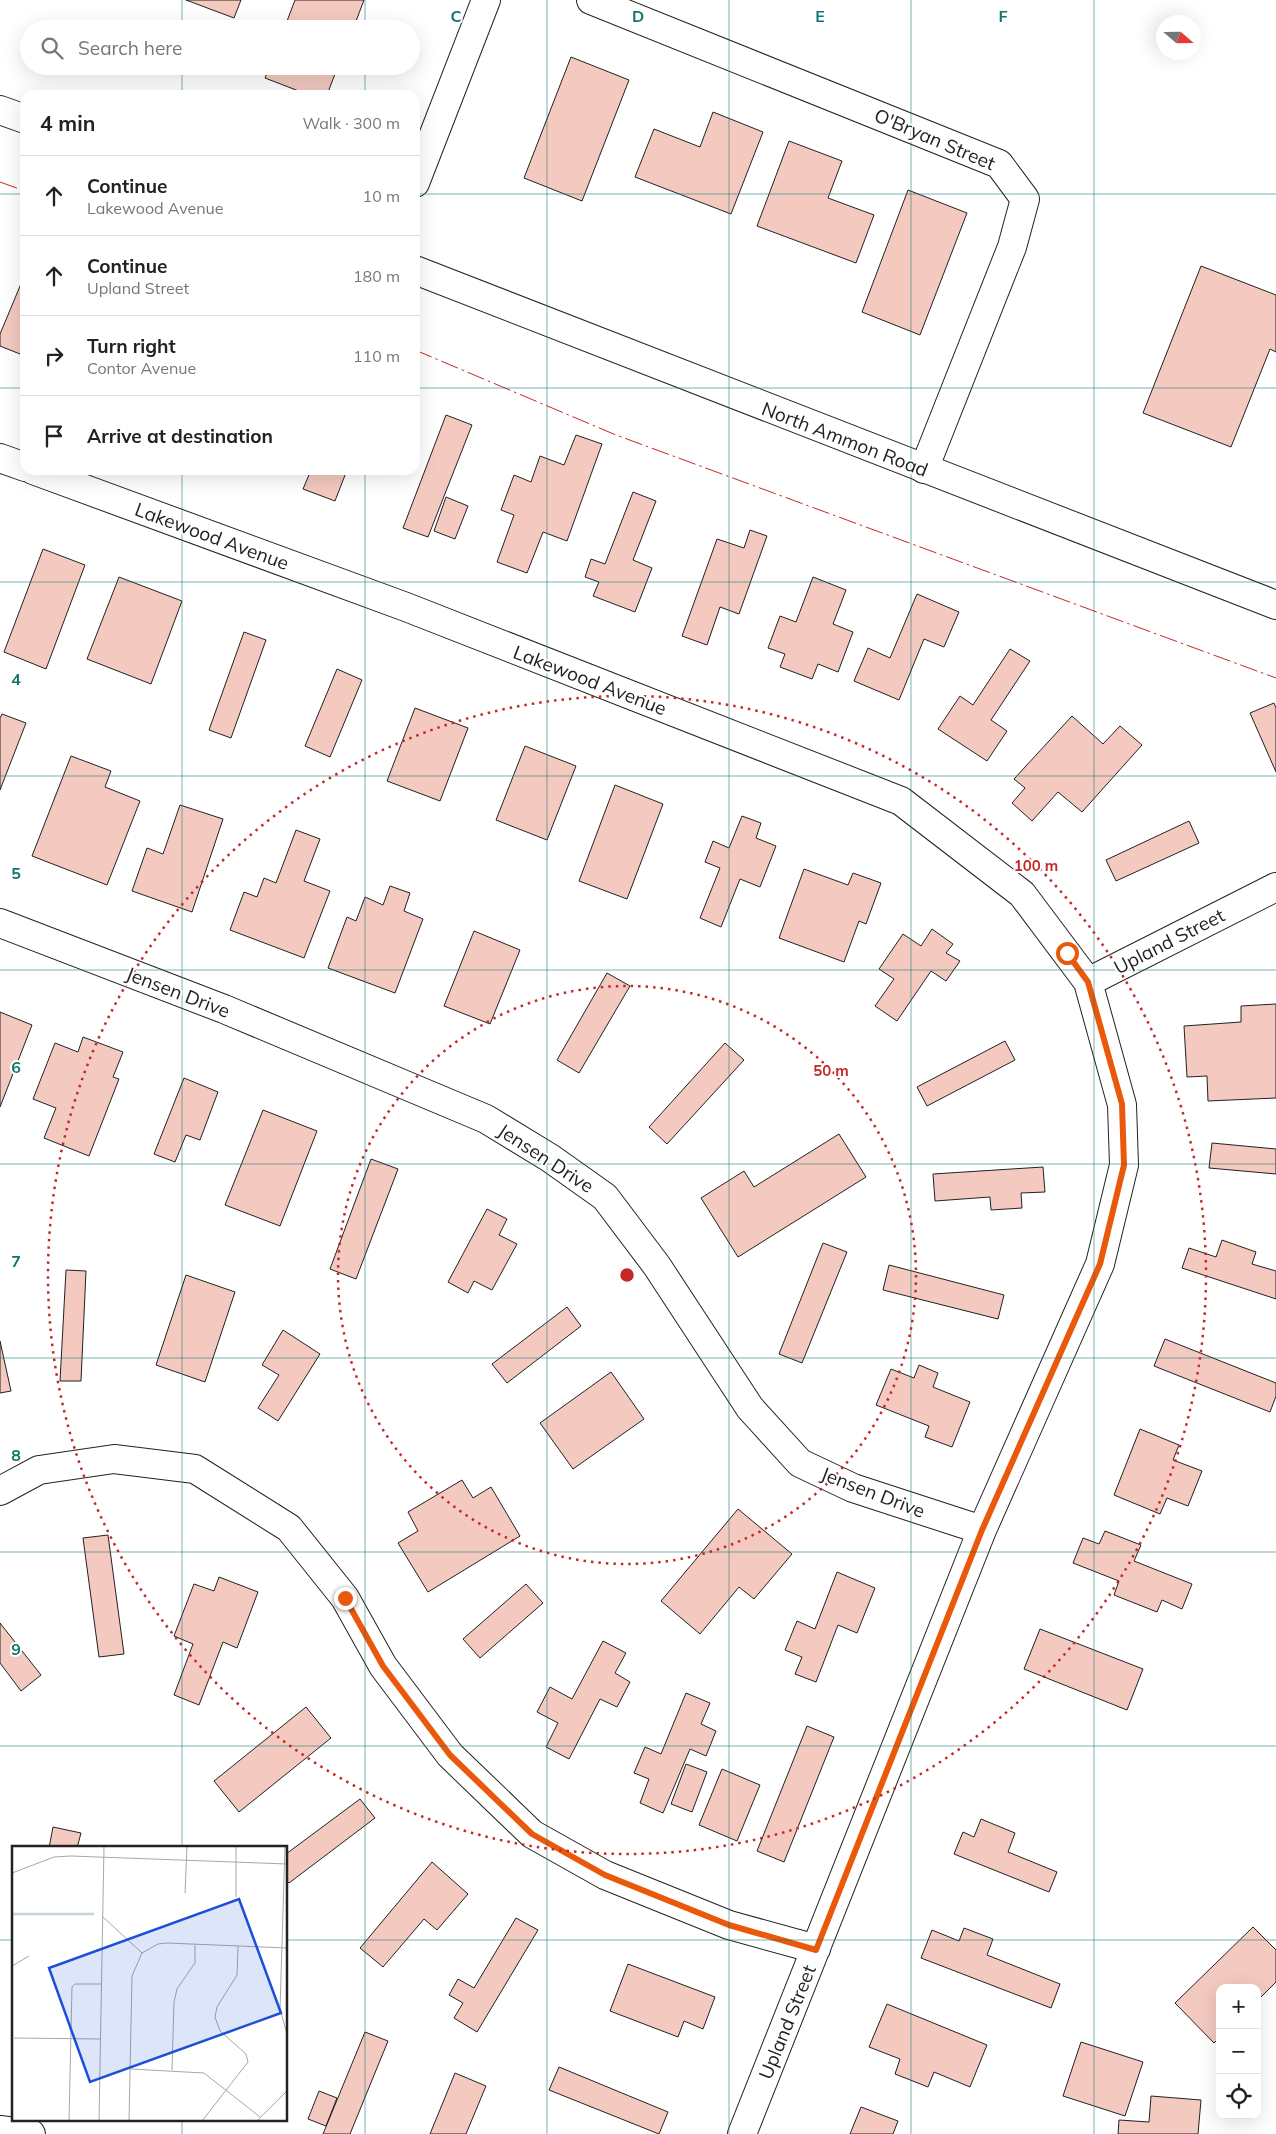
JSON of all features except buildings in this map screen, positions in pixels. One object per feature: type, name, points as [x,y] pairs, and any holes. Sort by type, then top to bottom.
[{"type":"street","points":[[420,170],[486,0]]},
{"type":"street","name":"O'Bryan Street","points":[[591,0],[999,164],[1026,199],[1012,247],[924,470]]},
{"type":"street","points":[[0,110],[20,117]]},
{"type":"street","name":"North Ammon Road","points":[[420,272],[924,470],[1276,605]]},
{"type":"street","points":[[0,458],[20,465]]},
{"type":"street","name":"Lakewood Avenue","points":[[46,475],[406,607],[901,801],[1022,894],[1088,982]]},
{"type":"street","name":"Upland Street","points":[[742,2134],[982,1530],[1100,1264],[1124,1165],[1122,1104],[1088,982],[1276,887]]},
{"type":"street","name":"Jensen Drive","points":[[0,923],[224,1009],[486,1119],[550,1158],[605,1197],[657,1266],[750,1408],[800,1463],[853,1488],[982,1530]]},
{"type":"street","points":[[0,1491],[39,1470],[114,1459],[195,1469],[289,1528],[345,1598],[383,1666],[450,1755],[532,1834],[605,1875],[729,1925],[816,1950]]},
{"type":"street","points":[[0,2130],[31,2134]]},
{"type":"power","points":[[0,182],[20,189]]},
{"type":"power","points":[[420,352],[616,435],[1276,678]]},
{"type":"route","points":[[345,1598],[383,1666],[450,1755],[532,1834],[605,1875],[729,1925],[816,1950],[982,1530],[1100,1264],[1124,1165],[1122,1104],[1088,982],[1067,953]]}]
